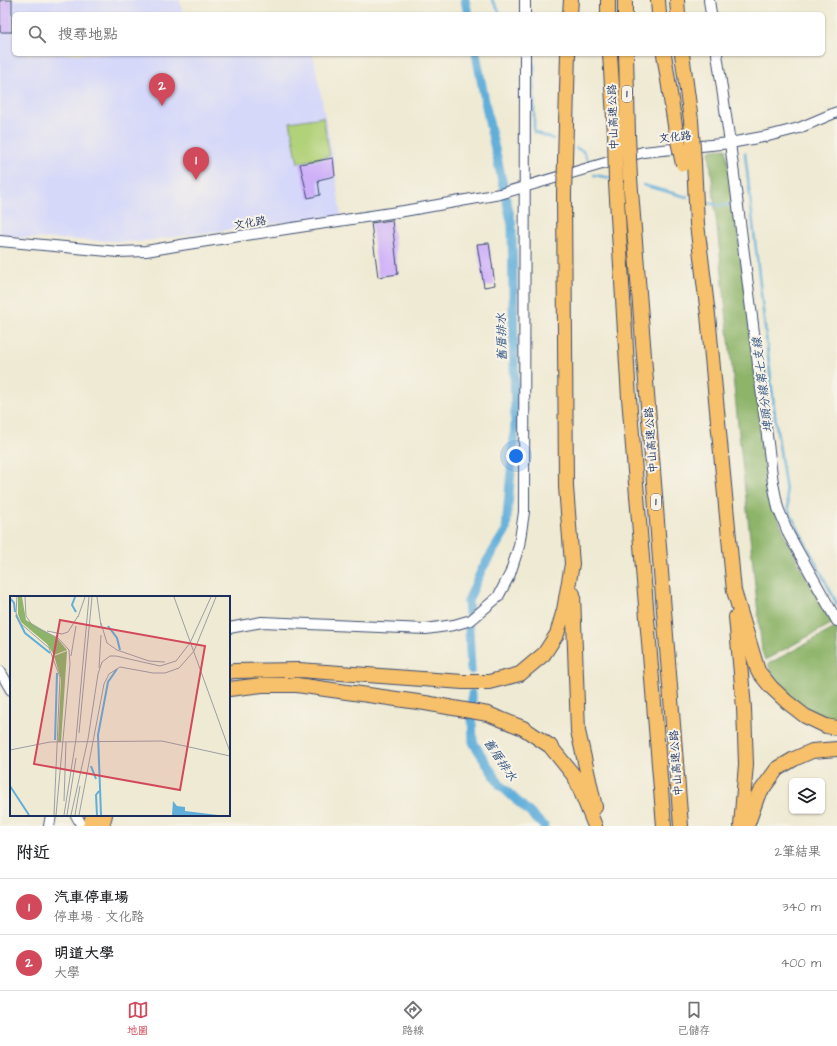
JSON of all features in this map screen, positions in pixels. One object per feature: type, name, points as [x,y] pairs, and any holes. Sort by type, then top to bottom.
[{"type":"highway","points":[[563,0],[563,12]]},
{"type":"highway","points":[[570,12],[571,0]]},
{"type":"highway","points":[[608,0],[608,12]]},
{"type":"highway","points":[[625,0],[625,12]]},
{"type":"highway","points":[[658,0],[659,12]]},
{"type":"highway","points":[[677,0],[678,12]]},
{"type":"highway","points":[[564,56],[566,104]]},
{"type":"highway","points":[[568,56],[564,160],[566,487],[572,564],[578,731],[599,826]]},
{"type":"highway","name":"中山高速公路","points":[[610,56],[630,178],[681,826]]},
{"type":"highway","name":"中山高速公路","points":[[626,56],[622,134],[616,183],[629,398],[664,826]]},
{"type":"highway","points":[[664,56],[676,132],[688,163]]},
{"type":"highway","points":[[682,56],[690,120],[688,163],[708,315],[744,708],[746,764],[741,826]]},
{"type":"highway","points":[[230,672],[299,670],[463,682],[489,682],[520,674],[544,654],[557,634],[564,610],[572,564]]},
{"type":"highway","points":[[734,591],[758,671],[771,687],[805,716],[826,726],[837,728]]},
{"type":"highway","points":[[230,689],[262,685],[298,685],[425,703],[488,714],[523,728],[550,746],[575,777],[595,826]]},
{"type":"highway","points":[[747,826],[758,795],[777,769],[812,751],[837,749]]},
{"type":"highway","points":[[91,823],[103,816]]},
{"type":"street","points":[[525,0],[525,12]]},
{"type":"street","points":[[709,0],[711,12]]},
{"type":"street","points":[[230,628],[262,622],[418,628],[433,628],[454,625],[471,620],[498,597],[510,574],[519,546],[524,512],[521,188],[525,56]]},
{"type":"street","points":[[717,56],[730,143],[773,483],[778,508],[789,535],[837,622]]},
{"type":"street","name":"文化路","points":[[0,241],[119,252],[146,251],[404,211],[503,193],[643,152],[730,143],[768,136],[799,128],[837,112]]},
{"type":"street","points":[[0,671],[10,688]]},
{"type":"street","points":[[49,826],[51,816]]},
{"type":"street","points":[[78,816],[91,823]]},
{"type":"shaded area","points":[[0,0],[180,0],[183,12],[12,12],[12,56],[313,56],[333,158],[341,215],[136,242],[0,237]]},
{"type":"green space","points":[[323,117],[330,156],[298,163],[290,122]]},
{"type":"green space","points":[[726,148],[750,327],[763,457],[771,497],[785,536],[803,572],[833,623],[765,660],[762,651],[709,151]]},
{"type":"green space","points":[[835,628],[837,630],[837,722],[815,714],[795,702],[779,684],[768,664]]},
{"type":"building","points":[[0,0],[12,0],[12,32],[0,32]]},
{"type":"building","points":[[333,158],[335,176],[318,180],[320,195],[308,198],[300,164]]},
{"type":"building","points":[[392,220],[398,274],[378,277],[371,223]]},
{"type":"building","points":[[489,243],[495,285],[484,287],[477,244]]},
{"type":"waterway","name":"舊厝排水","points":[[465,0],[468,12]]},
{"type":"waterway","points":[[492,0],[500,12]]},
{"type":"waterway","name":"舊厝排水","points":[[469,613],[468,601],[482,569],[506,530],[515,424],[512,225],[489,122],[476,56]]},
{"type":"waterway","points":[[532,62],[534,66],[534,132],[553,139]]},
{"type":"waterway","points":[[576,148],[583,151],[588,161]]},
{"type":"waterway","name":"埤頭分線第七支線","points":[[745,153],[776,424],[789,511],[837,604]]},
{"type":"waterway","points":[[594,175],[611,178]]},
{"type":"waterway","points":[[643,185],[687,197]]},
{"type":"waterway","points":[[705,202],[716,205],[730,205]]},
{"type":"waterway","name":"舊厝排水","points":[[469,628],[471,670]]},
{"type":"waterway","name":"舊厝排水","points":[[472,694],[472,705]]},
{"type":"waterway","name":"舊厝排水","points":[[472,717],[473,742],[500,785],[544,826]]},
{"type":"place","name":"明道大學","points":[[162,106]]},
{"type":"place","name":"汽車停車場","points":[[196,180]]}]
